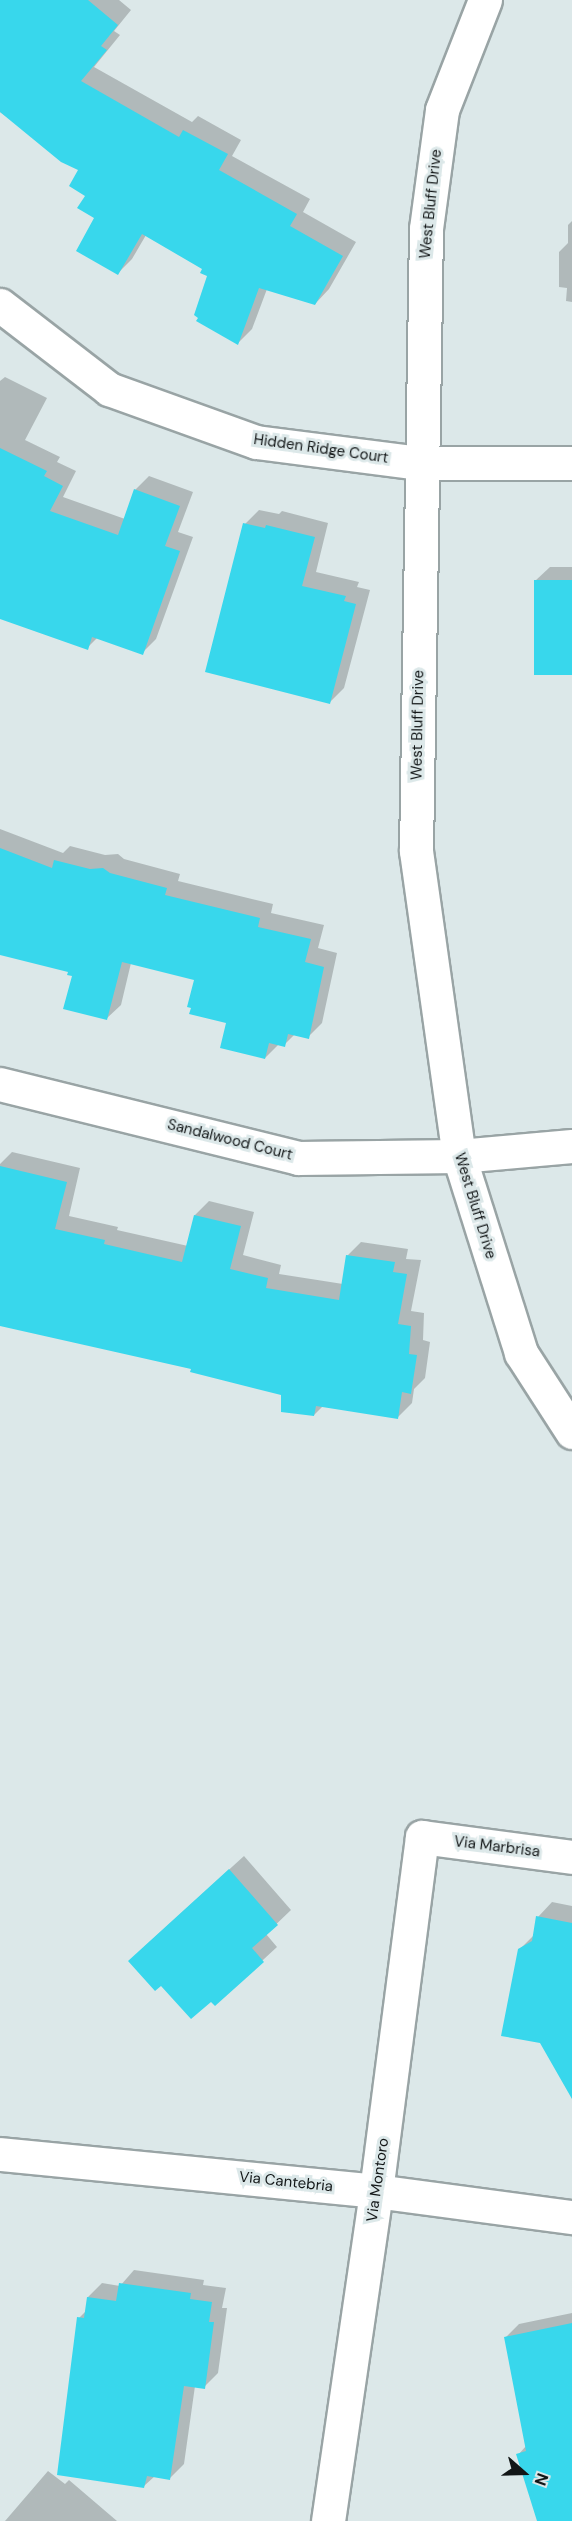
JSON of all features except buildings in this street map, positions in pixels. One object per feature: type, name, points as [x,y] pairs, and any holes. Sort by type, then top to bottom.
[{"type":"street","name":"West Bluff Drive","points":[[485,0],[442,110],[426,229],[416,851],[459,1156],[521,1353],[572,1432]]},
{"type":"street","name":"Hidden Ridge Court","points":[[0,305],[109,389],[256,442],[421,463],[572,463]]},
{"type":"street","name":"Sandalwood Court","points":[[0,1083],[298,1158],[459,1156],[572,1146]]},
{"type":"street","name":"Via Marbrisa","points":[[422,1838],[572,1857]]},
{"type":"street","name":"Via Montoro","points":[[328,2521],[376,2190],[422,1838]]},
{"type":"street","name":"Via Cantebria","points":[[0,2154],[376,2190],[572,2217]]}]
